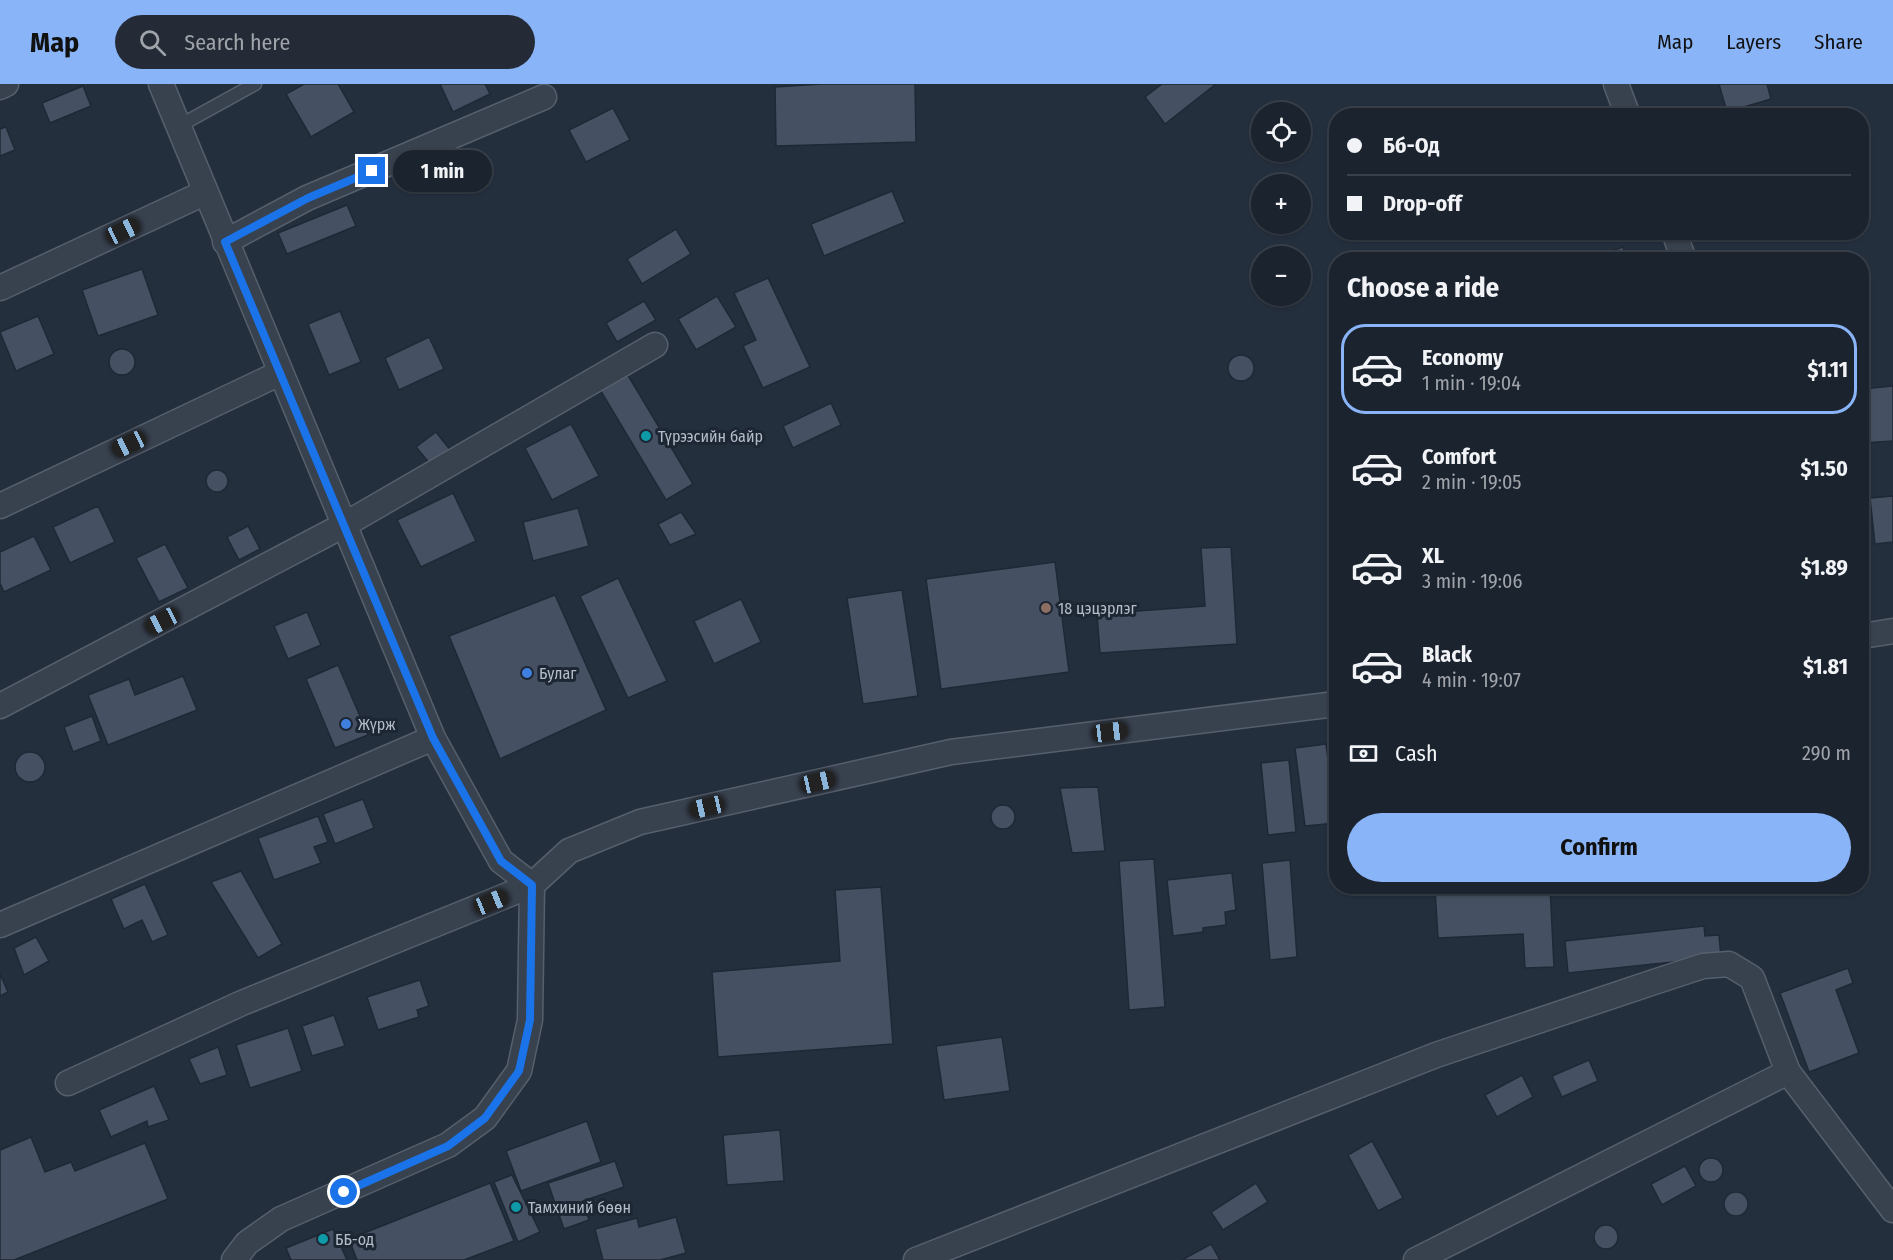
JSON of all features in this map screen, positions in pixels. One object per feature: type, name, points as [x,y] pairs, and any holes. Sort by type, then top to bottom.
[{"type":"street","points":[[0,87],[6,84]]},
{"type":"street","points":[[161,84],[204,193],[433,738],[501,861],[532,885]]},
{"type":"street","points":[[1616,84],[1625,108]]},
{"type":"street","points":[[225,242],[308,198],[544,98]]},
{"type":"street","points":[[0,288],[204,193]]},
{"type":"street","points":[[0,706],[344,525],[655,345]]},
{"type":"street","points":[[0,506],[280,373]]},
{"type":"street","points":[[1869,635],[1893,631]]},
{"type":"street","points":[[68,1083],[242,1003],[532,885],[569,851],[640,822],[951,752],[1329,705]]},
{"type":"street","points":[[0,925],[433,738]]},
{"type":"street","points":[[234,1260],[247,1243],[281,1219],[448,1146],[485,1118],[519,1071],[530,1020],[532,885]]},
{"type":"street","points":[[916,1260],[1436,1055],[1703,966],[1729,964],[1752,978],[1788,1072],[1893,1210]]},
{"type":"street","points":[[1416,1260],[1788,1072]]},
{"type":"lane","points":[[179,126],[255,84]]},
{"type":"building","points":[[304,84],[338,84],[354,112],[311,137],[286,94]]},
{"type":"building","points":[[440,84],[485,84],[490,94],[453,112]]},
{"type":"building","points":[[821,84],[915,84],[916,142],[776,146],[775,87]]},
{"type":"building","points":[[1162,84],[1216,84],[1165,124],[1145,97]]},
{"type":"building","points":[[1719,84],[1767,84],[1771,99],[1741,108],[1726,108]]},
{"type":"building","points":[[83,86],[91,106],[50,123],[42,103]]},
{"type":"building","points":[[613,108],[630,140],[586,162],[569,130]]},
{"type":"building","points":[[6,127],[15,150],[0,156],[0,129]]},
{"type":"building","points":[[892,191],[905,222],[824,256],[811,224]]},
{"type":"building","points":[[347,205],[356,226],[287,254],[278,233]]},
{"type":"building","points":[[676,229],[691,254],[642,284],[627,259]]},
{"type":"building","points":[[1623,247],[1625,252],[1610,252]]},
{"type":"building","points":[[142,269],[158,315],[98,336],[82,290]]},
{"type":"building","points":[[768,278],[810,367],[763,388],[743,346],[756,340],[734,293]]},
{"type":"building","points":[[717,296],[736,327],[696,350],[678,319]]},
{"type":"building","points":[[644,301],[656,320],[617,342],[606,323]]},
{"type":"building","points":[[340,311],[361,362],[329,375],[308,324]]},
{"type":"building","points":[[38,316],[54,354],[16,371],[0,332]]},
{"type":"building","points":[[429,337],[444,369],[399,390],[385,358]]},
{"type":"building","points":[[122,349],[131,353],[135,362],[131,371],[122,375],[113,371],[109,362],[113,353]]},
{"type":"building","points":[[1241,355],[1250,359],[1254,368],[1250,377],[1241,381],[1232,377],[1228,368],[1232,359]]},
{"type":"building","name":"Түрээсийн байр","points":[[626,372],[693,484],[666,500],[599,388]]},
{"type":"building","points":[[1893,386],[1893,441],[1869,443],[1869,388]]},
{"type":"building","points":[[831,403],[841,425],[793,448],[783,426]]},
{"type":"building","points":[[571,424],[599,476],[552,500],[525,448]]},
{"type":"building","points":[[436,432],[451,451],[432,466],[416,447]]},
{"type":"building","points":[[213,470],[221,470],[228,477],[228,485],[221,492],[213,492],[206,485],[206,477]]},
{"type":"building","points":[[453,493],[476,541],[421,567],[397,520]]},
{"type":"building","points":[[1893,496],[1893,542],[1875,544],[1870,498]]},
{"type":"building","points":[[98,506],[115,542],[70,563],[53,527]]},
{"type":"building","points":[[578,508],[589,546],[533,561],[523,522]]},
{"type":"building","points":[[681,512],[696,534],[670,545],[658,524]]},
{"type":"building","points":[[248,526],[260,549],[239,560],[227,537]]},
{"type":"building","points":[[34,536],[51,570],[4,592],[0,583],[0,552]]},
{"type":"building","points":[[165,544],[188,588],[159,602],[136,558]]},
{"type":"building","points":[[1231,547],[1237,644],[1100,653],[1097,614],[1205,606],[1201,548]]},
{"type":"building","points":[[1055,562],[1069,672],[941,689],[926,579]]},
{"type":"building","points":[[618,578],[667,681],[628,698],[580,596]]},
{"type":"building","points":[[902,590],[918,696],[863,704],[847,598]]},
{"type":"building","name":"Булаг","points":[[555,595],[606,710],[500,759],[449,636]]},
{"type":"building","points":[[741,599],[761,642],[714,664],[694,621]]},
{"type":"building","points":[[307,612],[321,645],[288,659],[274,626]]},
{"type":"building","points":[[338,665],[368,735],[335,748],[306,679]]},
{"type":"building","points":[[183,676],[197,710],[108,745],[88,695],[129,679],[135,695]]},
{"type":"building","points":[[92,716],[101,741],[73,752],[64,727]]},
{"type":"building","points":[[1326,744],[1329,768],[1329,824],[1305,826],[1295,748]]},
{"type":"building","points":[[30,752],[41,756],[45,767],[41,778],[30,782],[19,778],[15,767],[19,756]]},
{"type":"building","points":[[1289,760],[1296,832],[1268,835],[1261,763]]},
{"type":"building","points":[[1098,787],[1105,851],[1072,853],[1060,788]]},
{"type":"building","points":[[363,799],[374,828],[335,844],[323,814]]},
{"type":"building","points":[[1003,805],[1011,809],[1015,817],[1011,825],[1003,829],[995,825],[991,817],[995,809]]},
{"type":"building","points":[[318,816],[328,842],[314,847],[321,863],[274,880],[258,838]]},
{"type":"building","points":[[1154,859],[1165,1007],[1129,1010],[1119,861]]},
{"type":"building","points":[[1290,860],[1297,957],[1270,960],[1262,863]]},
{"type":"building","points":[[241,871],[282,944],[258,958],[211,882]]},
{"type":"building","points":[[1232,873],[1236,910],[1225,912],[1226,925],[1203,928],[1203,932],[1173,936],[1167,880]]},
{"type":"building","points":[[145,884],[168,935],[152,942],[142,920],[124,929],[111,899]]},
{"type":"building","points":[[881,887],[893,1044],[718,1057],[712,972],[840,961],[835,890]]},
{"type":"building","points":[[1435,894],[1550,894],[1554,967],[1525,968],[1523,934],[1438,938]]},
{"type":"building","points":[[1704,926],[1705,936],[1719,935],[1721,957],[1568,973],[1565,941]]},
{"type":"building","points":[[36,937],[49,961],[24,975],[14,948]]},
{"type":"building","points":[[1848,968],[1853,983],[1836,990],[1859,1053],[1809,1072],[1780,993]]},
{"type":"building","points":[[0,974],[8,992],[0,996]]},
{"type":"building","points":[[420,980],[429,1006],[417,1010],[419,1017],[378,1030],[367,997]]},
{"type":"building","points":[[334,1015],[345,1046],[312,1056],[302,1026]]},
{"type":"building","points":[[288,1028],[302,1071],[250,1088],[236,1045]]},
{"type":"building","points":[[1002,1037],[1010,1091],[944,1100],[936,1046]]},
{"type":"building","points":[[218,1047],[227,1075],[200,1084],[189,1059]]},
{"type":"building","points":[[1589,1060],[1598,1081],[1562,1097],[1552,1076]]},
{"type":"building","points":[[1522,1075],[1533,1097],[1497,1117],[1485,1095]]},
{"type":"building","points":[[154,1086],[169,1120],[148,1127],[147,1121],[111,1137],[99,1110]]},
{"type":"building","points":[[587,1121],[601,1162],[521,1191],[506,1151]]},
{"type":"building","points":[[780,1130],[784,1181],[727,1185],[723,1135]]},
{"type":"building","points":[[31,1137],[45,1172],[71,1162],[75,1171],[145,1143],[168,1199],[14,1260],[0,1260],[0,1150]]},
{"type":"building","points":[[1372,1141],[1403,1198],[1378,1211],[1348,1155]]},
{"type":"building","points":[[1711,1158],[1719,1162],[1723,1170],[1719,1178],[1711,1182],[1703,1178],[1699,1170],[1703,1162]]},
{"type":"building","points":[[615,1161],[624,1187],[583,1201],[589,1220],[564,1229],[548,1183]]},
{"type":"building","points":[[1685,1166],[1696,1186],[1662,1205],[1651,1184]]},
{"type":"building","name":"Тамхиний бөөн","points":[[512,1175],[540,1232],[518,1242],[494,1182]]},
{"type":"building","points":[[490,1183],[514,1241],[464,1260],[357,1260],[349,1239]]},
{"type":"building","points":[[1256,1183],[1268,1202],[1223,1230],[1211,1212]]},
{"type":"building","points":[[1736,1192],[1744,1196],[1748,1204],[1744,1212],[1736,1216],[1728,1212],[1724,1204],[1728,1196]]},
{"type":"building","points":[[676,1217],[686,1253],[660,1260],[603,1260],[595,1229],[637,1218],[639,1227]]},
{"type":"building","points":[[1606,1225],[1614,1229],[1618,1237],[1614,1245],[1606,1249],[1598,1245],[1594,1237],[1598,1229]]},
{"type":"building","name":"ББ-од","points":[[333,1229],[347,1260],[291,1260],[286,1248]]},
{"type":"building","points":[[1211,1244],[1220,1260],[1182,1260]]},
{"type":"place","name":"Түрээсийн байр","points":[[646,436]]},
{"type":"place","name":"18 цэцэрлэг","points":[[1046,608]]},
{"type":"place","name":"Булаг","points":[[527,673]]},
{"type":"place","name":"Жүрж","points":[[346,724]]},
{"type":"place","name":"Тамхиний бөөн","points":[[516,1207]]},
{"type":"place","name":"ББ-од","points":[[323,1239]]},
{"type":"route","points":[[344,1192],[448,1146],[485,1118],[519,1071],[530,1020],[532,885],[501,861],[433,738],[225,242],[308,198],[372,171]]}]
